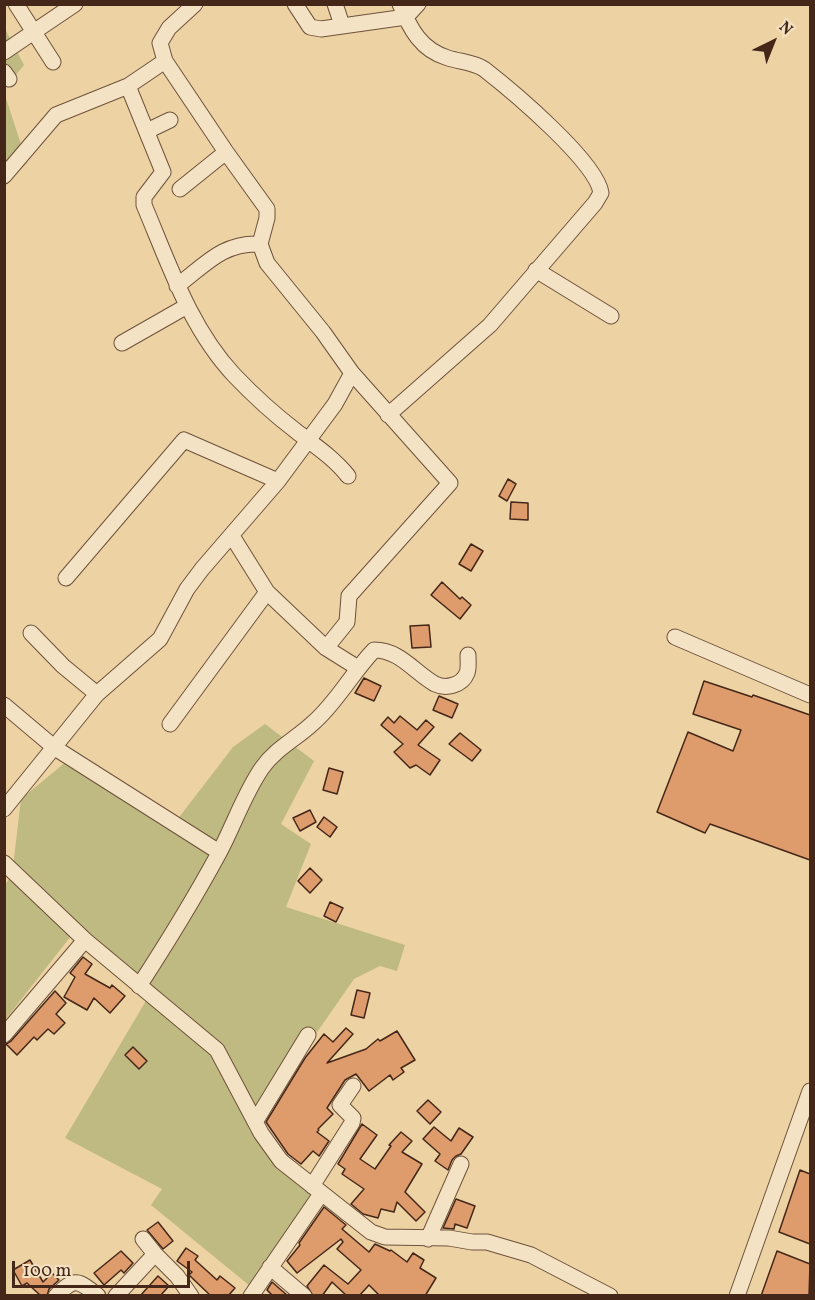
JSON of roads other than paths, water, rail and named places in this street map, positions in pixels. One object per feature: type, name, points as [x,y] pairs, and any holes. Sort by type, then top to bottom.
[{"type":"street","points":[[16,4],[53,62]]},
{"type":"street","points":[[4,52],[75,4]]},
{"type":"street","points":[[195,4],[162,37],[160,43],[165,61],[225,152],[267,209],[260,244],[267,263],[323,332],[352,373],[450,483],[349,596],[347,622],[326,648]]},
{"type":"street","points":[[295,4],[310,27],[321,29],[403,11],[418,4]]},
{"type":"street","points":[[335,4],[342,25]]},
{"type":"street","points":[[388,415],[490,325],[599,199],[601,193],[597,179],[561,138],[510,89],[480,66],[448,58],[433,52],[422,44],[403,11]]},
{"type":"street","points":[[4,176],[56,115],[128,86],[165,61]]},
{"type":"street","points":[[128,86],[163,174],[144,197],[143,202],[177,286],[188,306],[215,353],[234,375],[260,400],[334,461],[348,476]]},
{"type":"street","points":[[147,131],[170,120]]},
{"type":"street","points":[[180,189],[225,152]]},
{"type":"street","points":[[177,286],[217,255],[233,246],[244,243],[260,244]]},
{"type":"street","points":[[536,270],[611,316]]},
{"type":"street","points":[[122,343],[188,306]]},
{"type":"street","points":[[4,809],[97,694],[160,639],[202,569],[278,481],[345,389],[352,373]]},
{"type":"street","points":[[66,578],[184,440],[278,481]]},
{"type":"street","points":[[232,536],[267,592],[326,648],[357,668]]},
{"type":"street","points":[[170,724],[267,592]]},
{"type":"street","points":[[31,633],[63,666],[97,694]]},
{"type":"street","points":[[675,637],[810,694]]},
{"type":"street","points":[[139,986],[173,934],[268,759],[319,717],[374,650],[386,650],[435,684],[444,687],[452,686],[467,674],[468,655]]},
{"type":"street","points":[[4,705],[55,748],[219,852]]},
{"type":"street","points":[[4,863],[85,940],[217,1050],[255,1122],[281,1161],[377,1235],[487,1242],[531,1255],[610,1296]]},
{"type":"street","points":[[4,1035],[85,940]]},
{"type":"street","points":[[255,1122],[308,1035]]},
{"type":"street","points":[[251,1296],[316,1190],[352,1123],[353,1118],[340,1105],[353,1086]]},
{"type":"street","points":[[737,1296],[810,1091]]},
{"type":"street","points":[[428,1239],[461,1164]]},
{"type":"street","points":[[142,1239],[177,1276],[191,1296]]},
{"type":"street","points":[[116,1296],[155,1254]]},
{"type":"street","points":[[270,1267],[304,1296]]},
{"type":"street","points":[[56,1296],[67,1284],[74,1282],[82,1283],[98,1296]]}]
